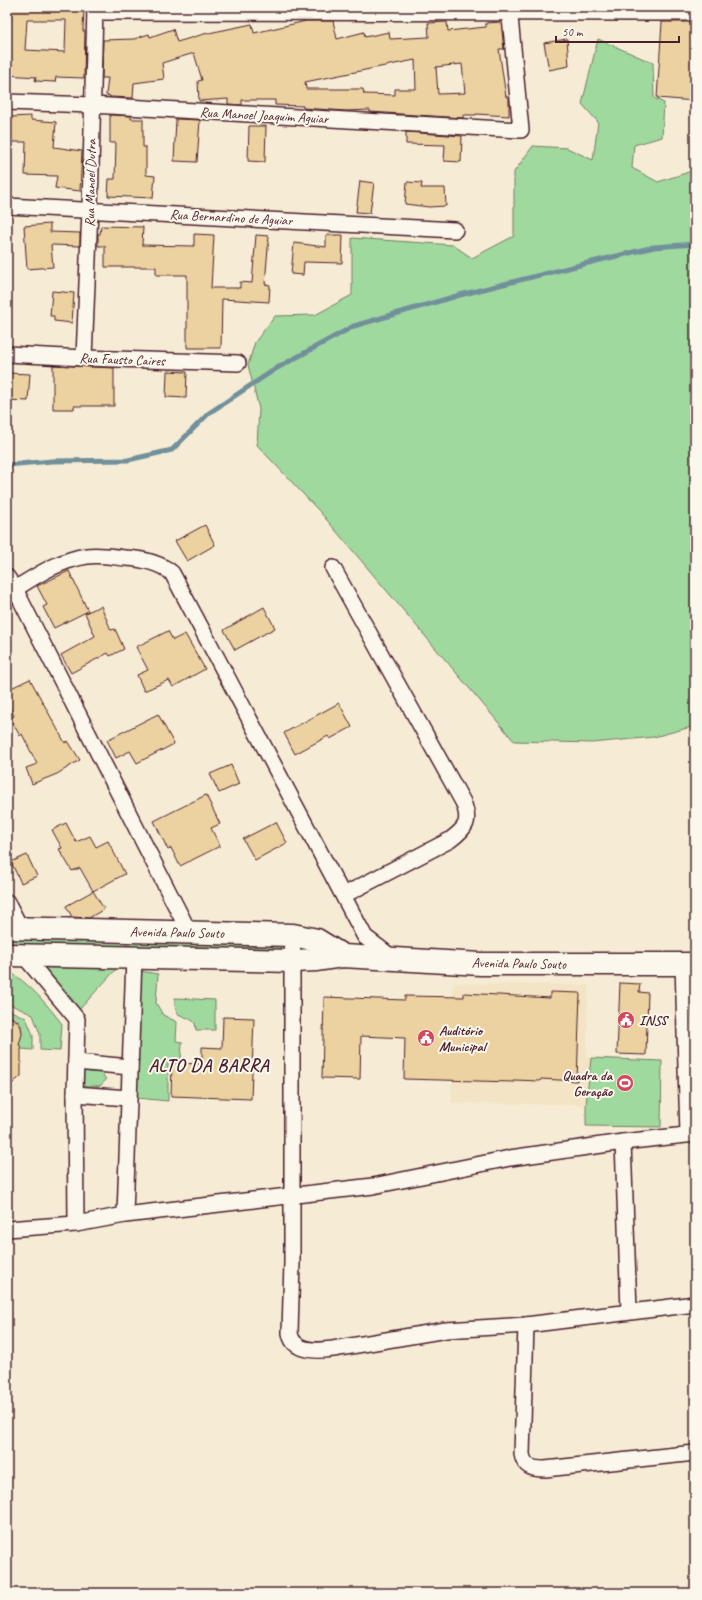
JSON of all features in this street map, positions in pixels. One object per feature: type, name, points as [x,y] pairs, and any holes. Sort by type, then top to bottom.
[{"type":"street","points":[[95,10],[509,10],[695,13]]},
{"type":"street","name":"Rua Manoel Dutra","points":[[84,358],[90,209],[95,10]]},
{"type":"street","name":"Rua Manoel Joaquim Aguiar","points":[[7,102],[92,105],[521,130],[509,10]]},
{"type":"street","name":"Rua Bernardino de Aguiar","points":[[7,206],[90,209],[455,230]]},
{"type":"street","name":"Rua Fausto Caires","points":[[7,354],[238,363]]},
{"type":"street","points":[[189,932],[11,583],[70,560],[88,555],[150,561],[166,568],[172,573],[365,936],[394,959]]},
{"type":"street","points":[[333,568],[463,802],[467,818],[466,824],[461,831],[450,840],[344,895]]},
{"type":"street","points":[[7,902],[14,929]]},
{"type":"street","name":"Avenida Paulo Souto","points":[[14,929],[293,935],[317,940],[343,956]]},
{"type":"street","points":[[293,935],[290,1333],[294,1342],[298,1346],[318,1351],[446,1330],[526,1325],[695,1304]]},
{"type":"street","points":[[15,955],[77,1019],[76,1224]]},
{"type":"street","name":"Avenida Paulo Souto","points":[[15,955],[292,961],[317,960],[343,956],[481,964],[689,964]]},
{"type":"street","points":[[125,1215],[134,958]]},
{"type":"street","points":[[7,1229],[76,1224],[125,1215],[373,1186],[510,1158],[692,1134],[689,964]]},
{"type":"street","points":[[76,1062],[130,1066]]},
{"type":"street","points":[[76,1094],[128,1098]]},
{"type":"street","points":[[623,1142],[629,1311]]},
{"type":"street","points":[[526,1325],[522,1454],[525,1465],[536,1469],[545,1470],[695,1452]]},
{"type":"shaded area","points":[[453,983],[588,985],[587,1058],[662,1061],[661,1127],[586,1126],[586,1105],[451,1103]]},
{"type":"green space","points":[[598,39],[653,63],[654,98],[664,103],[662,137],[634,145],[632,168],[658,182],[695,170],[695,726],[654,737],[592,743],[514,741],[320,512],[257,445],[259,409],[248,365],[255,342],[275,316],[315,315],[352,295],[352,238],[453,245],[472,258],[514,236],[514,172],[533,146],[567,148],[593,160],[598,122],[582,104]]},
{"type":"green space","points":[[7,936],[278,942],[281,946],[280,952],[7,949]]},
{"type":"green space","points":[[36,964],[119,966],[78,1011]]},
{"type":"green space","points":[[7,970],[23,981],[37,994],[62,1024],[60,1051],[40,1050],[40,1034],[33,1015],[7,1003]]},
{"type":"green space","points":[[140,971],[158,974],[156,1003],[163,1015],[177,1022],[176,1041],[182,1042],[181,1059],[168,1059],[168,1101],[137,1098]]},
{"type":"green space","points":[[175,998],[215,1000],[215,1030],[196,1030],[195,1023],[178,1014],[175,1006]]},
{"type":"green space","points":[[7,1009],[26,1018],[33,1035],[33,1050],[21,1049],[16,1043],[19,1039],[21,1026],[17,1020],[7,1017]]},
{"type":"green space","name":"Quadra da Geração","points":[[591,1058],[662,1061],[661,1127],[586,1126],[586,1105]]},
{"type":"green space","points":[[82,1071],[102,1073],[106,1080],[100,1086],[82,1086]]},
{"type":"building","points":[[11,7],[84,7],[84,78],[56,77],[55,82],[35,81],[36,77],[7,75],[7,20],[11,21]],"holes":[[[27,20],[66,20],[65,52],[25,50]]]},
{"type":"building","points":[[306,21],[333,21],[337,39],[364,32],[365,37],[389,32],[390,39],[429,37],[428,23],[447,22],[448,31],[486,27],[486,23],[501,22],[504,49],[499,49],[506,97],[509,97],[509,116],[476,114],[463,115],[463,118],[370,112],[370,110],[346,111],[303,108],[303,106],[275,105],[275,100],[242,100],[242,105],[228,104],[228,99],[199,101],[198,81],[202,80],[194,53],[162,63],[164,79],[134,83],[133,98],[110,97],[106,95],[108,78],[102,78],[103,40],[134,39],[149,34],[150,37],[173,29],[177,42],[204,34],[252,24],[254,33]],"holes":[[[415,60],[416,89],[395,89],[395,95],[364,94],[363,89],[306,89],[305,82]],[[462,64],[465,93],[438,94],[436,67]]]},
{"type":"building","points":[[662,22],[695,22],[695,101],[657,98]]},
{"type":"building","points":[[567,39],[569,66],[549,70],[544,43]]},
{"type":"building","points":[[110,115],[131,116],[131,119],[143,119],[143,147],[146,147],[146,175],[155,176],[153,198],[108,196],[109,179],[115,179],[116,143],[110,143]]},
{"type":"building","points":[[31,116],[31,120],[56,122],[54,147],[82,151],[80,191],[55,188],[57,176],[25,175],[26,142],[11,142],[10,117]]},
{"type":"building","points":[[176,119],[200,120],[197,162],[174,161]]},
{"type":"building","points":[[249,126],[266,126],[265,162],[248,161]]},
{"type":"building","points":[[406,132],[462,136],[461,162],[444,161],[445,145],[406,144]]},
{"type":"building","points":[[360,181],[374,183],[370,213],[356,212]]},
{"type":"building","points":[[407,182],[422,183],[421,188],[445,188],[446,206],[429,207],[405,204]]},
{"type":"building","points":[[50,224],[50,232],[80,233],[80,246],[51,245],[53,267],[27,269],[24,226]]},
{"type":"building","points":[[101,226],[143,227],[142,245],[194,246],[194,234],[214,235],[211,288],[240,288],[240,282],[252,283],[256,235],[269,236],[265,284],[270,285],[269,302],[222,299],[221,348],[187,348],[187,275],[156,275],[156,267],[105,267],[105,246],[98,246],[98,234],[100,234]]},
{"type":"building","points":[[326,235],[343,235],[342,263],[304,262],[303,275],[291,274],[294,243],[326,247]]},
{"type":"building","points":[[52,291],[74,293],[72,323],[54,321],[54,316],[50,316]]},
{"type":"building","points":[[53,365],[114,368],[114,406],[74,406],[74,409],[53,409]]},
{"type":"building","points":[[167,371],[187,372],[186,398],[166,397]]},
{"type":"building","points":[[7,373],[30,374],[28,401],[7,400]]},
{"type":"building","points":[[205,525],[215,545],[187,561],[175,541]]},
{"type":"building","points":[[69,571],[88,611],[54,628],[43,607],[47,605],[37,586]]},
{"type":"building","points":[[101,606],[111,630],[115,629],[124,649],[110,656],[108,653],[71,673],[61,655],[95,636],[85,613]]},
{"type":"building","points":[[264,607],[275,628],[235,650],[224,630]]},
{"type":"building","points":[[168,631],[173,640],[185,634],[205,669],[173,687],[169,680],[144,691],[137,675],[148,670],[136,647]]},
{"type":"building","points":[[30,679],[65,743],[68,741],[80,760],[57,774],[32,784],[26,768],[37,764],[22,734],[20,736],[10,718],[14,716],[7,702],[7,690]]},
{"type":"building","points":[[339,703],[352,727],[330,739],[328,736],[295,754],[284,733]]},
{"type":"building","points":[[158,714],[174,744],[137,763],[130,751],[116,758],[107,740]]},
{"type":"building","points":[[231,765],[239,784],[219,793],[210,774]]},
{"type":"building","points":[[206,795],[220,824],[211,828],[220,846],[180,866],[171,848],[168,850],[154,821]]},
{"type":"building","points":[[276,822],[287,843],[255,860],[243,839]]},
{"type":"building","points":[[66,823],[76,842],[90,836],[96,847],[108,841],[125,874],[93,891],[80,868],[72,871],[59,849],[62,848],[52,830]]},
{"type":"building","points":[[27,855],[37,876],[21,883],[11,862]]},
{"type":"building","points":[[93,891],[104,909],[89,918],[72,917],[66,906]]},
{"type":"building","points":[[620,983],[640,984],[639,992],[648,993],[646,1055],[617,1054]]},
{"type":"building","points":[[550,992],[580,993],[577,1081],[541,1079],[540,1081],[514,1080],[514,1082],[404,1079],[405,1038],[361,1036],[360,1079],[322,1078],[324,997],[405,1000],[405,996],[464,997],[464,993],[550,998]]},
{"type":"building","points":[[7,1015],[17,1021],[21,1027],[22,1034],[19,1045],[21,1046],[21,1076],[7,1088]]},
{"type":"building","points":[[223,1017],[254,1018],[251,1099],[171,1096],[172,1063],[202,1064],[202,1047],[222,1048]]},
{"type":"waterway","points":[[7,465],[52,461],[128,460],[172,450],[209,413],[277,368],[354,326],[460,295],[654,247],[695,244]]},
{"type":"place","name":"INSS","points":[[626,1020]]},
{"type":"place","name":"Auditório Municipal","points":[[426,1038]]},
{"type":"place","name":"Quadra da Geração","points":[[625,1083]]},
{"type":"district","name":"ALTO DA BARRA","points":[[209,1065]]}]
